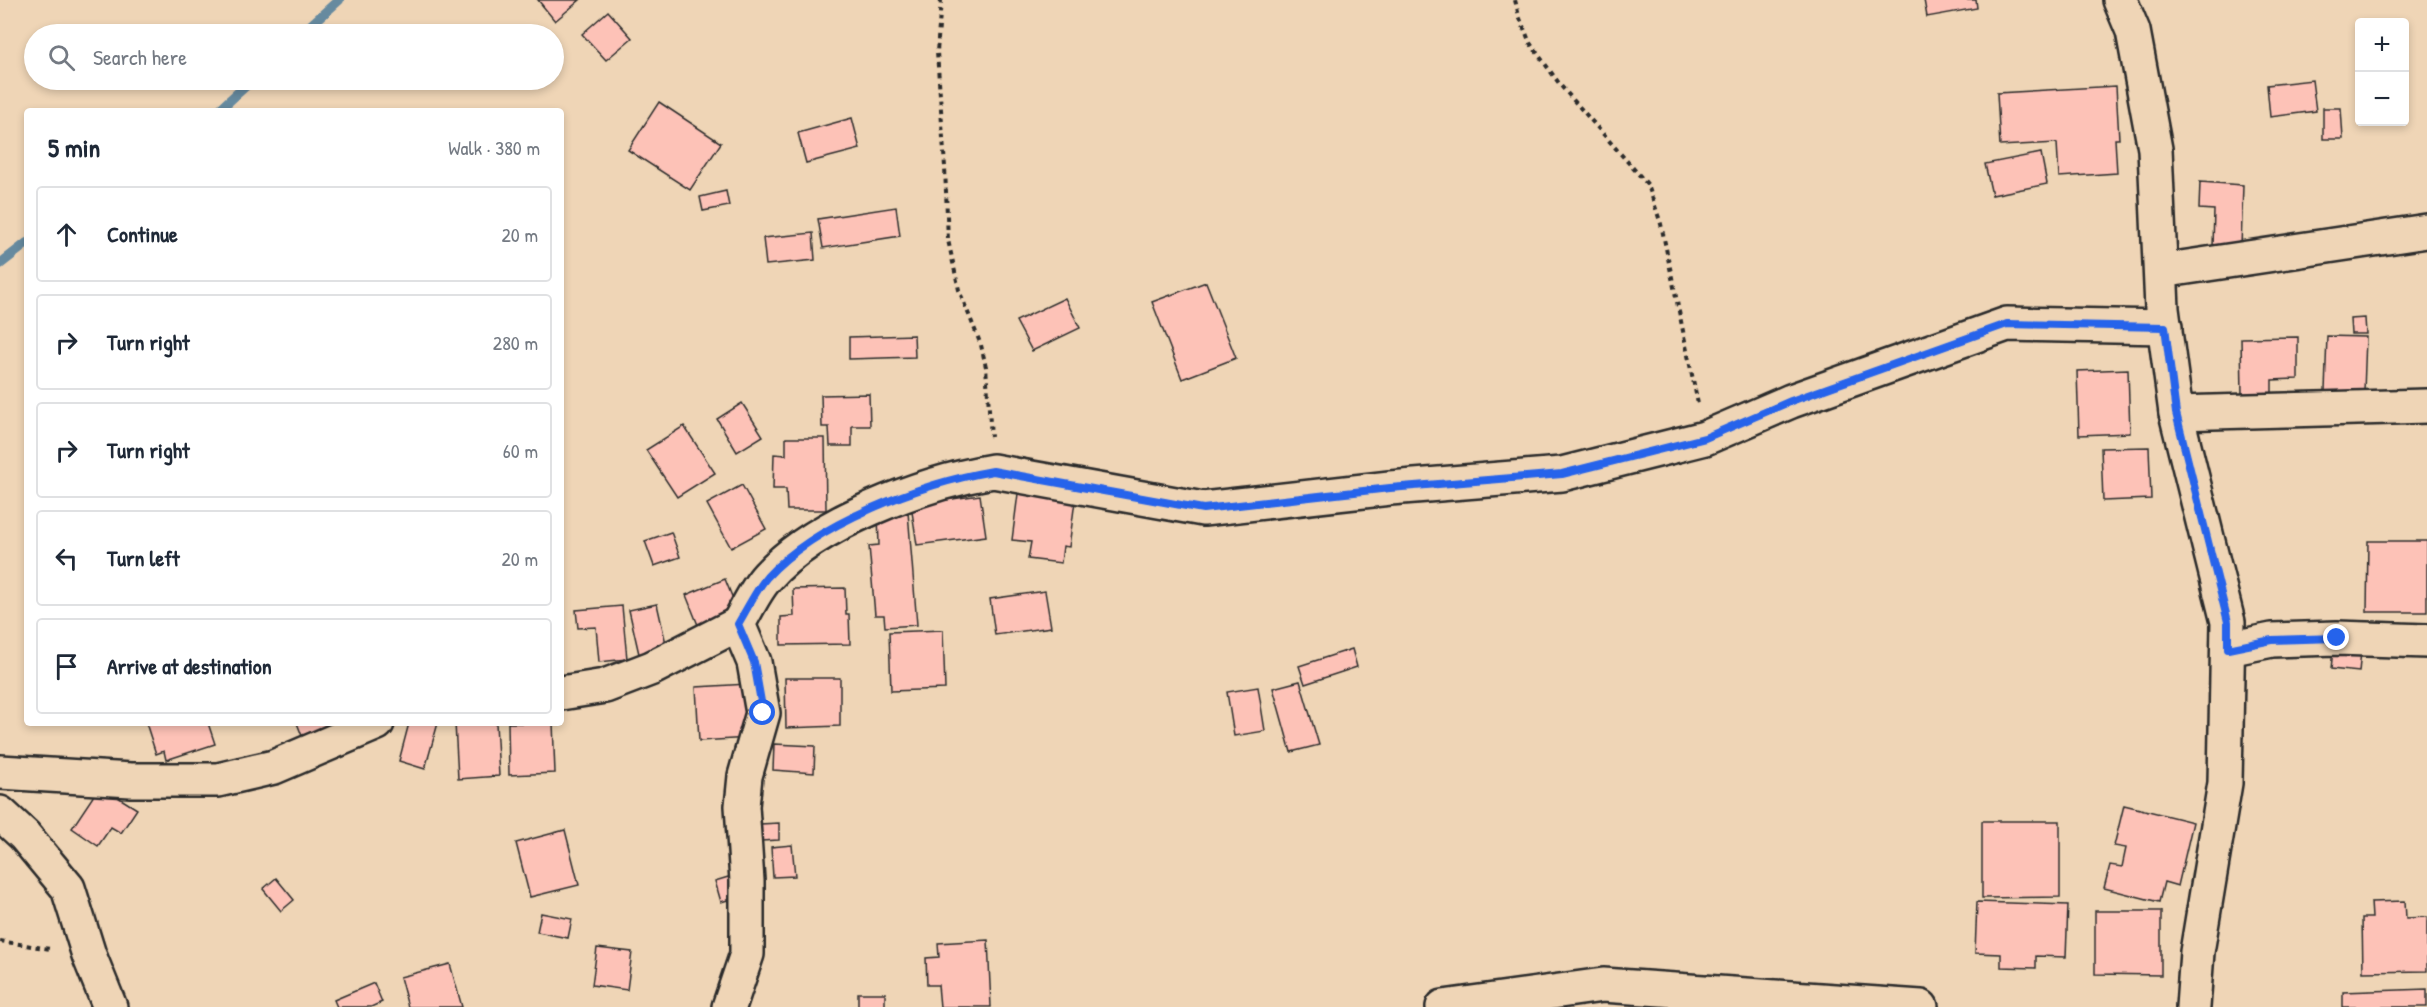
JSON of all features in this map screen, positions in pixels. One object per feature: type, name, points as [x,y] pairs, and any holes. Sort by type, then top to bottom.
[{"type":"street","points":[[2120,0],[2133,31],[2155,149],[2165,327],[2176,413],[2228,622],[2225,783],[2197,952],[2193,1007]]},
{"type":"street","points":[[2161,271],[2427,231]]},
{"type":"street","points":[[564,693],[605,686],[652,668],[738,624],[766,578],[805,543],[892,499],[962,476],[993,471],[1203,509],[1390,488],[1562,474],[1705,438],[1791,401],[2007,324],[2165,327]]},
{"type":"street","points":[[2176,413],[2427,406]]},
{"type":"street","points":[[729,1007],[747,954],[747,880],[742,806],[746,776],[763,713],[754,662],[738,624]]},
{"type":"street","points":[[2228,649],[2272,640],[2337,638],[2427,640]]},
{"type":"street","points":[[0,772],[131,780],[218,780],[274,767],[370,726]]},
{"type":"street","points":[[0,813],[24,835],[68,888],[89,955],[110,1007]]},
{"type":"street","points":[[1443,1007],[1603,986],[1922,1007]]},
{"type":"path","points":[[941,0],[937,52],[948,240],[959,290],[981,345],[986,367],[993,471]]},
{"type":"path","points":[[1515,0],[1530,43],[1561,86],[1648,186],[1661,224],[1705,438]]},
{"type":"path","points":[[0,941],[89,955]]},
{"type":"building","points":[[538,0],[580,0],[555,21]]},
{"type":"building","points":[[1924,0],[1976,0],[1977,8],[1927,17]]},
{"type":"building","points":[[608,11],[632,38],[606,60],[582,34]]},
{"type":"building","points":[[2312,80],[2316,111],[2270,117],[2267,85]]},
{"type":"building","points":[[2116,86],[2119,139],[2115,139],[2117,173],[2059,177],[2057,143],[2000,146],[1997,93]]},
{"type":"building","points":[[659,102],[721,143],[690,190],[628,150]]},
{"type":"building","points":[[2323,108],[2341,108],[2343,139],[2323,139]]},
{"type":"building","points":[[852,118],[860,149],[806,163],[798,133]]},
{"type":"building","points":[[2041,153],[2047,184],[1992,195],[1985,164]]},
{"type":"building","points":[[2200,182],[2243,185],[2241,248],[2213,247],[2214,210],[2199,209]]},
{"type":"building","points":[[726,191],[729,206],[703,211],[700,197]]},
{"type":"building","points":[[896,207],[900,236],[823,248],[818,219]]},
{"type":"building","points":[[813,233],[815,260],[766,265],[763,238]]},
{"type":"building","points":[[1206,282],[1236,358],[1182,379],[1152,302]]},
{"type":"building","points":[[1065,298],[1080,328],[1032,351],[1016,321]]},
{"type":"building","points":[[2365,318],[2366,334],[2351,334],[2350,319]]},
{"type":"building","points":[[914,335],[915,357],[849,359],[849,337]]},
{"type":"building","points":[[2327,336],[2366,337],[2364,392],[2325,391]]},
{"type":"building","points":[[2298,337],[2298,379],[2272,380],[2272,394],[2242,394],[2241,338]]},
{"type":"building","points":[[2128,369],[2130,433],[2079,435],[2077,371]]},
{"type":"building","points":[[869,394],[870,426],[852,426],[852,446],[830,446],[829,427],[822,427],[821,395]]},
{"type":"building","points":[[742,403],[763,436],[737,452],[717,419]]},
{"type":"building","points":[[684,426],[715,473],[677,497],[646,450]]},
{"type":"building","points":[[786,438],[825,438],[826,510],[787,510],[786,489],[773,489],[774,454],[786,455]]},
{"type":"building","points":[[2149,447],[2151,499],[2103,501],[2101,448]]},
{"type":"building","points":[[742,485],[766,529],[731,548],[707,504]]},
{"type":"building","points":[[1019,486],[1076,493],[1069,547],[1063,546],[1061,563],[1028,559],[1031,542],[1012,540]]},
{"type":"building","points":[[980,495],[986,536],[917,545],[911,505]]},
{"type":"building","points":[[908,512],[917,625],[885,627],[884,615],[875,615],[869,546],[879,545],[878,515]]},
{"type":"building","points":[[671,532],[680,557],[654,566],[645,541]]},
{"type":"building","points":[[2368,541],[2427,541],[2427,612],[2367,612]]},
{"type":"building","points":[[725,579],[741,619],[702,635],[686,595]]},
{"type":"building","points":[[845,588],[850,644],[781,645],[781,617],[794,616],[793,589]]},
{"type":"building","points":[[1045,591],[1051,627],[995,635],[990,599]]},
{"type":"building","points":[[657,604],[667,648],[639,654],[629,610]]},
{"type":"building","points":[[622,606],[627,659],[599,662],[596,627],[578,628],[576,610]]},
{"type":"building","points":[[943,630],[945,689],[891,691],[889,632]]},
{"type":"building","points":[[1352,649],[1357,667],[1305,684],[1299,666]]},
{"type":"building","points":[[2333,649],[2361,651],[2359,672],[2331,669]]},
{"type":"building","points":[[785,678],[840,678],[840,726],[786,728]]},
{"type":"building","points":[[1300,681],[1319,745],[1291,752],[1273,688]]},
{"type":"building","points":[[748,684],[750,738],[699,741],[696,687]]},
{"type":"building","points":[[1258,687],[1265,731],[1234,736],[1227,692]]},
{"type":"building","points":[[147,726],[209,726],[215,744],[166,760],[164,751],[156,754]]},
{"type":"building","points":[[298,726],[342,726],[304,741]]},
{"type":"building","points":[[408,726],[437,726],[425,769],[399,761]]},
{"type":"building","points":[[455,726],[496,726],[499,776],[458,779]]},
{"type":"building","points":[[508,726],[553,726],[555,773],[509,775]]},
{"type":"building","points":[[774,744],[815,746],[814,773],[773,770]]},
{"type":"building","points":[[100,786],[137,809],[121,833],[111,827],[98,846],[72,828]]},
{"type":"building","points":[[2124,805],[2193,822],[2178,886],[2164,882],[2159,902],[2104,888],[2110,865],[2122,867],[2126,848],[2114,846]]},
{"type":"building","points":[[1982,821],[2060,821],[2060,897],[1982,898]]},
{"type":"building","points":[[779,823],[779,840],[761,841],[760,824]]},
{"type":"building","points":[[565,830],[579,885],[530,897],[516,843]]},
{"type":"building","points":[[792,845],[795,876],[773,877],[771,847]]},
{"type":"building","points":[[735,875],[741,896],[721,902],[715,881]]},
{"type":"building","points":[[276,878],[294,900],[281,911],[263,889]]},
{"type":"building","points":[[2405,901],[2406,918],[2427,917],[2427,971],[2363,972],[2362,918],[2372,918],[2371,902]]},
{"type":"building","points":[[1977,902],[2068,905],[2066,957],[2036,956],[2036,968],[2001,967],[2001,954],[1975,953]]},
{"type":"building","points":[[2095,911],[2161,911],[2161,975],[2095,974]]},
{"type":"building","points":[[541,913],[572,919],[568,938],[537,932]]},
{"type":"building","points":[[988,940],[991,1007],[940,1007],[938,985],[927,985],[926,958],[939,957],[938,943]]},
{"type":"building","points":[[597,948],[632,952],[627,990],[592,985]]},
{"type":"building","points":[[450,964],[462,1007],[408,1007],[400,977]]},
{"type":"building","points":[[374,983],[382,1002],[371,1007],[337,1007],[334,1000]]},
{"type":"building","points":[[2427,989],[2427,1007],[2343,1007],[2343,992]]},
{"type":"building","points":[[858,993],[885,993],[885,1007],[858,1007]]},
{"type":"waterway","points":[[312,24],[339,0]]},
{"type":"waterway","points":[[221,108],[241,90]]},
{"type":"waterway","points":[[0,264],[24,245]]},
{"type":"route","points":[[763,713],[754,662],[738,624],[766,578],[805,543],[892,499],[962,476],[993,471],[1203,509],[1390,488],[1562,474],[1705,438],[1791,401],[2007,324],[2165,327],[2176,413],[2228,622],[2228,649],[2272,640],[2337,638]]}]
